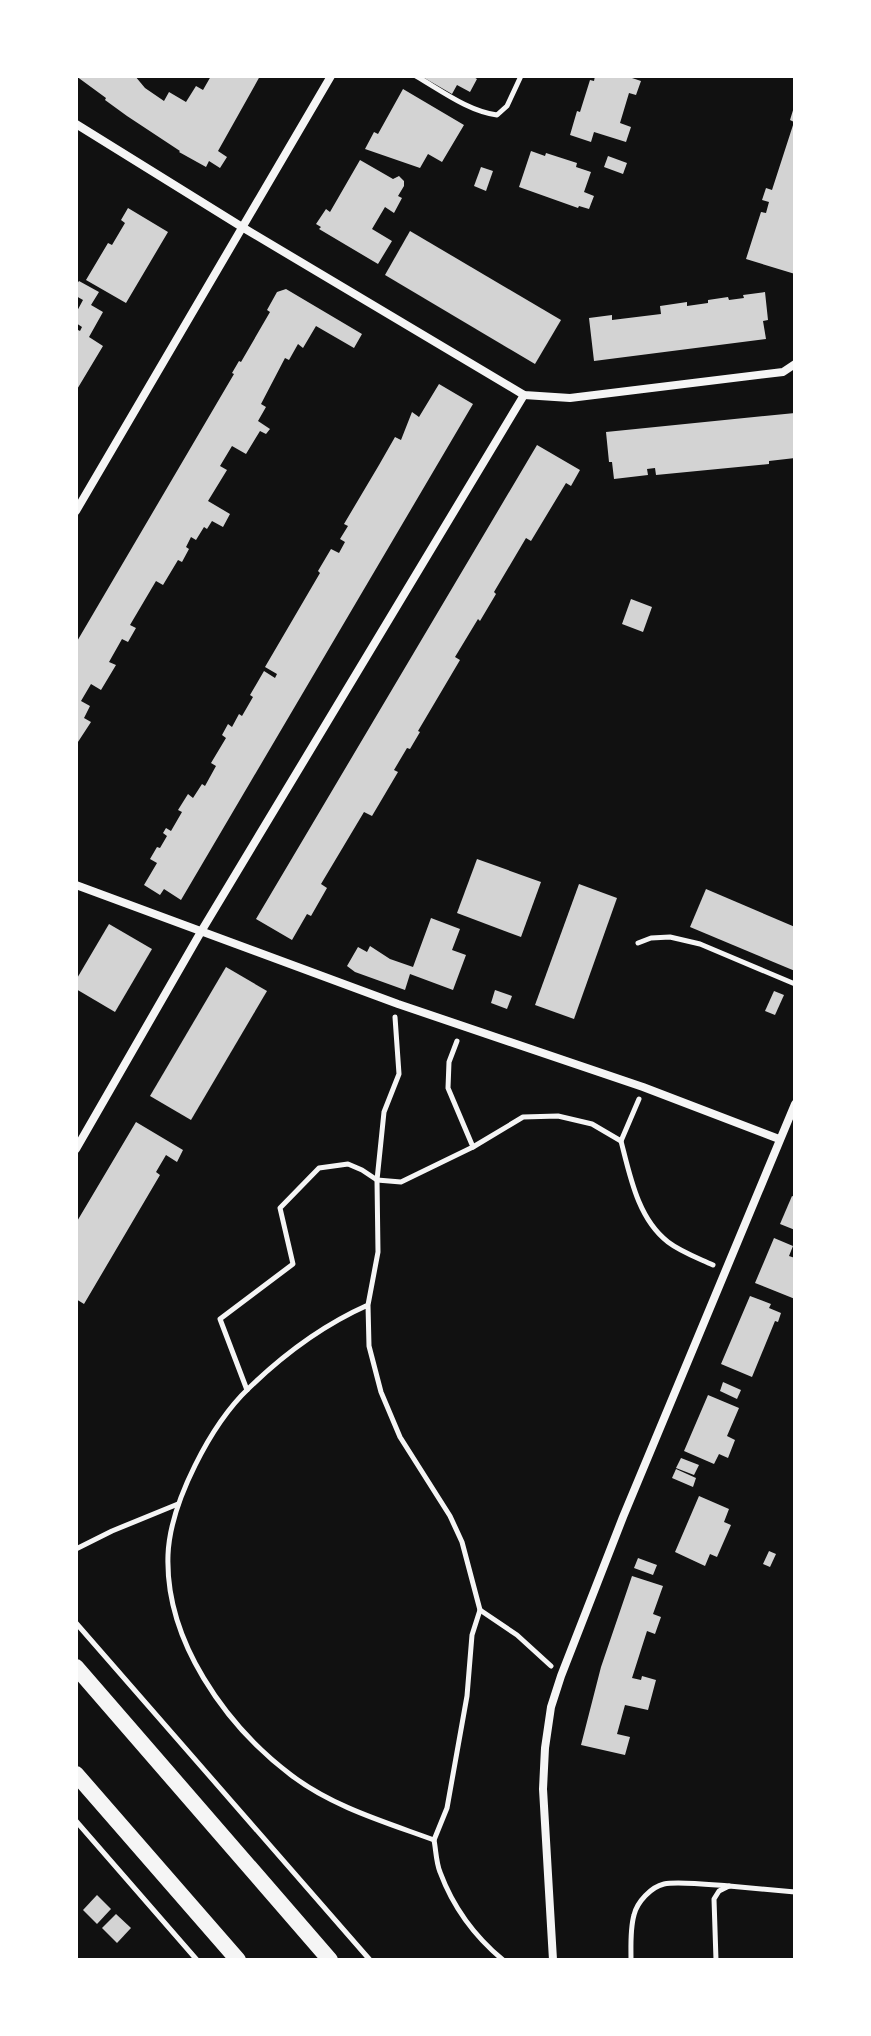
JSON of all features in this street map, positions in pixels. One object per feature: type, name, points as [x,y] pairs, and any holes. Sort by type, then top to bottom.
[{"type":"main road","points":[[76,1667],[330,1960]]},
{"type":"main road","points":[[76,1774],[238,1960]]},
{"type":"street","points":[[76,511],[331,76]]},
{"type":"street","points":[[76,124],[524,395],[570,398],[783,372],[795,364]]},
{"type":"street","points":[[76,1149],[202,930],[524,395]]},
{"type":"street","points":[[76,885],[398,1004],[643,1087],[779,1139]]},
{"type":"street","points":[[553,1960],[543,1789],[551,1707],[623,1517],[795,1104]]},
{"type":"lane","points":[[416,76],[466,105],[497,115],[507,106],[521,76]]},
{"type":"lane","points":[[638,943],[651,938],[670,937],[700,944],[795,984]]},
{"type":"path","points":[[398,1004],[395,1015],[399,1074],[384,1112],[377,1180],[378,1252],[368,1305],[369,1346],[381,1392],[400,1437],[430,1483],[462,1542],[480,1610],[472,1635],[467,1696],[447,1808],[434,1840],[438,1869],[459,1912],[482,1942],[503,1960]]},
{"type":"path","points":[[462,1026],[449,1062],[448,1088],[473,1147]]},
{"type":"path","points":[[643,1087],[621,1141],[631,1182],[650,1226],[670,1244],[724,1271]]},
{"type":"path","points":[[247,1390],[220,1319],[293,1264],[280,1208],[319,1168],[348,1164],[377,1180],[401,1182],[473,1147],[523,1117],[558,1116],[592,1124],[621,1141]]},
{"type":"path","points":[[368,1305],[341,1317],[303,1342],[247,1390],[220,1424],[191,1473],[179,1503],[168,1554],[170,1595],[181,1634],[210,1688],[241,1729],[289,1773],[320,1794],[434,1840]]},
{"type":"path","points":[[76,1549],[179,1503]]},
{"type":"path","points":[[480,1610],[517,1635],[561,1676]]},
{"type":"path","points":[[76,1623],[370,1960]]},
{"type":"path","points":[[76,1821],[197,1960]]},
{"type":"path","points":[[631,1960],[634,1911],[653,1889],[665,1883],[795,1892]]},
{"type":"path","points":[[716,1960],[714,1899],[719,1891],[729,1886]]},
{"type":"building","points":[[76,76],[135,76],[145,88],[164,101],[169,92],[186,102],[196,86],[203,90],[211,76],[260,76],[218,151],[227,157],[220,168],[209,161],[206,167],[179,152]]},
{"type":"building","points":[[421,76],[472,76],[477,79],[470,92],[457,85],[452,94]]},
{"type":"building","points":[[595,76],[626,76],[641,81],[636,95],[629,93],[620,123],[631,127],[626,142],[594,132],[591,142],[570,135],[590,80],[594,81]]},
{"type":"building","points":[[403,89],[464,125],[442,162],[428,154],[420,168],[365,149],[374,132],[378,134]]},
{"type":"building","points":[[794,107],[795,274],[746,259],[761,212],[766,213],[769,202],[762,200],[766,188],[772,190],[794,122],[790,120]]},
{"type":"building","points":[[531,151],[577,163],[576,167],[591,172],[584,192],[594,196],[589,209],[519,187]]},
{"type":"building","points":[[608,156],[627,163],[623,174],[604,167]]},
{"type":"building","points":[[360,160],[393,179],[399,176],[404,181],[398,196],[402,198],[394,213],[385,207],[372,229],[392,241],[378,264],[319,229],[321,227],[316,224],[326,209],[330,212]]},
{"type":"building","points":[[481,167],[493,171],[486,191],[474,186]]},
{"type":"building","points":[[128,208],[168,232],[126,303],[86,280],[108,243],[112,245],[125,223],[121,220]]},
{"type":"building","points":[[410,231],[561,320],[535,364],[385,275]]},
{"type":"building","points":[[79,281],[99,292],[91,305],[103,312],[89,337],[103,346],[76,391],[76,329],[80,331],[82,327],[76,323],[76,313],[83,300],[76,296]]},
{"type":"building","points":[[286,289],[362,334],[354,348],[316,326],[303,348],[298,344],[289,360],[285,358],[261,404],[266,407],[258,421],[270,429],[266,434],[260,431],[246,454],[232,446],[220,466],[227,470],[208,501],[230,514],[223,527],[212,521],[196,540],[191,537],[182,562],[178,560],[163,585],[156,581],[130,625],[136,628],[128,642],[122,639],[109,662],[116,665],[101,690],[91,684],[81,701],[90,706],[84,718],[91,722],[76,745],[76,643],[270,312],[267,310],[277,292]]},
{"type":"building","points":[[765,292],[768,320],[763,321],[766,339],[594,361],[589,318],[612,315],[612,320],[661,314],[660,306],[687,302],[687,306]]},
{"type":"building","points":[[439,384],[473,404],[181,900],[164,889],[160,895],[144,885],[157,863],[150,859],[167,836],[163,833],[166,828],[171,831],[182,812],[178,810],[188,794],[193,798],[202,784],[205,786],[216,766],[211,763],[226,738],[222,735],[228,724],[232,727],[239,714],[242,716],[264,671],[275,678],[277,674],[265,667],[331,549],[339,553],[345,542],[340,539],[348,526],[344,524],[395,437],[401,440],[412,412],[419,417]]},
{"type":"building","points":[[795,413],[795,458],[769,461],[769,464],[656,475],[655,468],[647,469],[648,475],[614,479],[606,432]]},
{"type":"building","points":[[537,445],[580,470],[571,486],[566,483],[531,541],[526,538],[480,621],[478,619],[455,657],[460,660],[410,749],[407,748],[394,770],[398,772],[372,816],[364,812],[321,884],[327,888],[292,940],[256,919]]},
{"type":"building","points":[[631,599],[652,607],[643,632],[622,624]]},
{"type":"building","points":[[477,859],[541,882],[521,937],[457,913]]},
{"type":"building","points":[[579,884],[617,898],[574,1019],[535,1005]]},
{"type":"building","points":[[706,889],[795,927],[795,971],[690,927]]},
{"type":"building","points":[[431,918],[460,929],[452,950],[466,955],[453,990],[410,974],[405,990],[355,972],[347,966],[358,947],[367,952],[370,946],[390,959],[413,967]]},
{"type":"building","points":[[109,924],[152,949],[115,1012],[76,989],[76,980]]},
{"type":"building","points":[[226,967],[267,991],[191,1120],[150,1096]]},
{"type":"building","points":[[495,990],[512,996],[507,1009],[491,1003]]},
{"type":"building","points":[[774,991],[784,995],[775,1015],[765,1011]]},
{"type":"building","points":[[136,1122],[183,1150],[177,1162],[166,1155],[156,1172],[160,1175],[84,1304],[76,1299],[76,1223]]},
{"type":"building","points":[[792,1196],[795,1197],[795,1230],[780,1224]]},
{"type":"building","points":[[774,1238],[793,1246],[789,1256],[795,1258],[795,1299],[755,1283]]},
{"type":"building","points":[[750,1296],[771,1304],[769,1308],[781,1313],[752,1377],[721,1364]]},
{"type":"building","points":[[723,1382],[741,1390],[737,1399],[720,1391]]},
{"type":"building","points":[[708,1395],[739,1408],[727,1436],[735,1440],[728,1458],[719,1454],[714,1464],[684,1451]]},
{"type":"building","points":[[681,1458],[699,1465],[694,1475],[676,1468]]},
{"type":"building","points":[[676,1469],[696,1478],[693,1487],[672,1478]]},
{"type":"building","points":[[699,1496],[729,1509],[724,1522],[731,1525],[717,1557],[710,1554],[705,1566],[675,1552]]},
{"type":"building","points":[[769,1551],[776,1554],[770,1567],[763,1564]]},
{"type":"building","points":[[638,1558],[657,1565],[653,1575],[634,1568]]},
{"type":"building","points":[[632,1576],[663,1586],[653,1614],[661,1617],[655,1634],[647,1631],[632,1678],[641,1680],[642,1676],[656,1680],[648,1710],[625,1705],[617,1734],[630,1737],[625,1755],[581,1745],[601,1667]]},
{"type":"building","points":[[97,1895],[111,1909],[97,1924],[83,1910]]},
{"type":"building","points":[[116,1914],[131,1928],[117,1943],[102,1928]]}]
